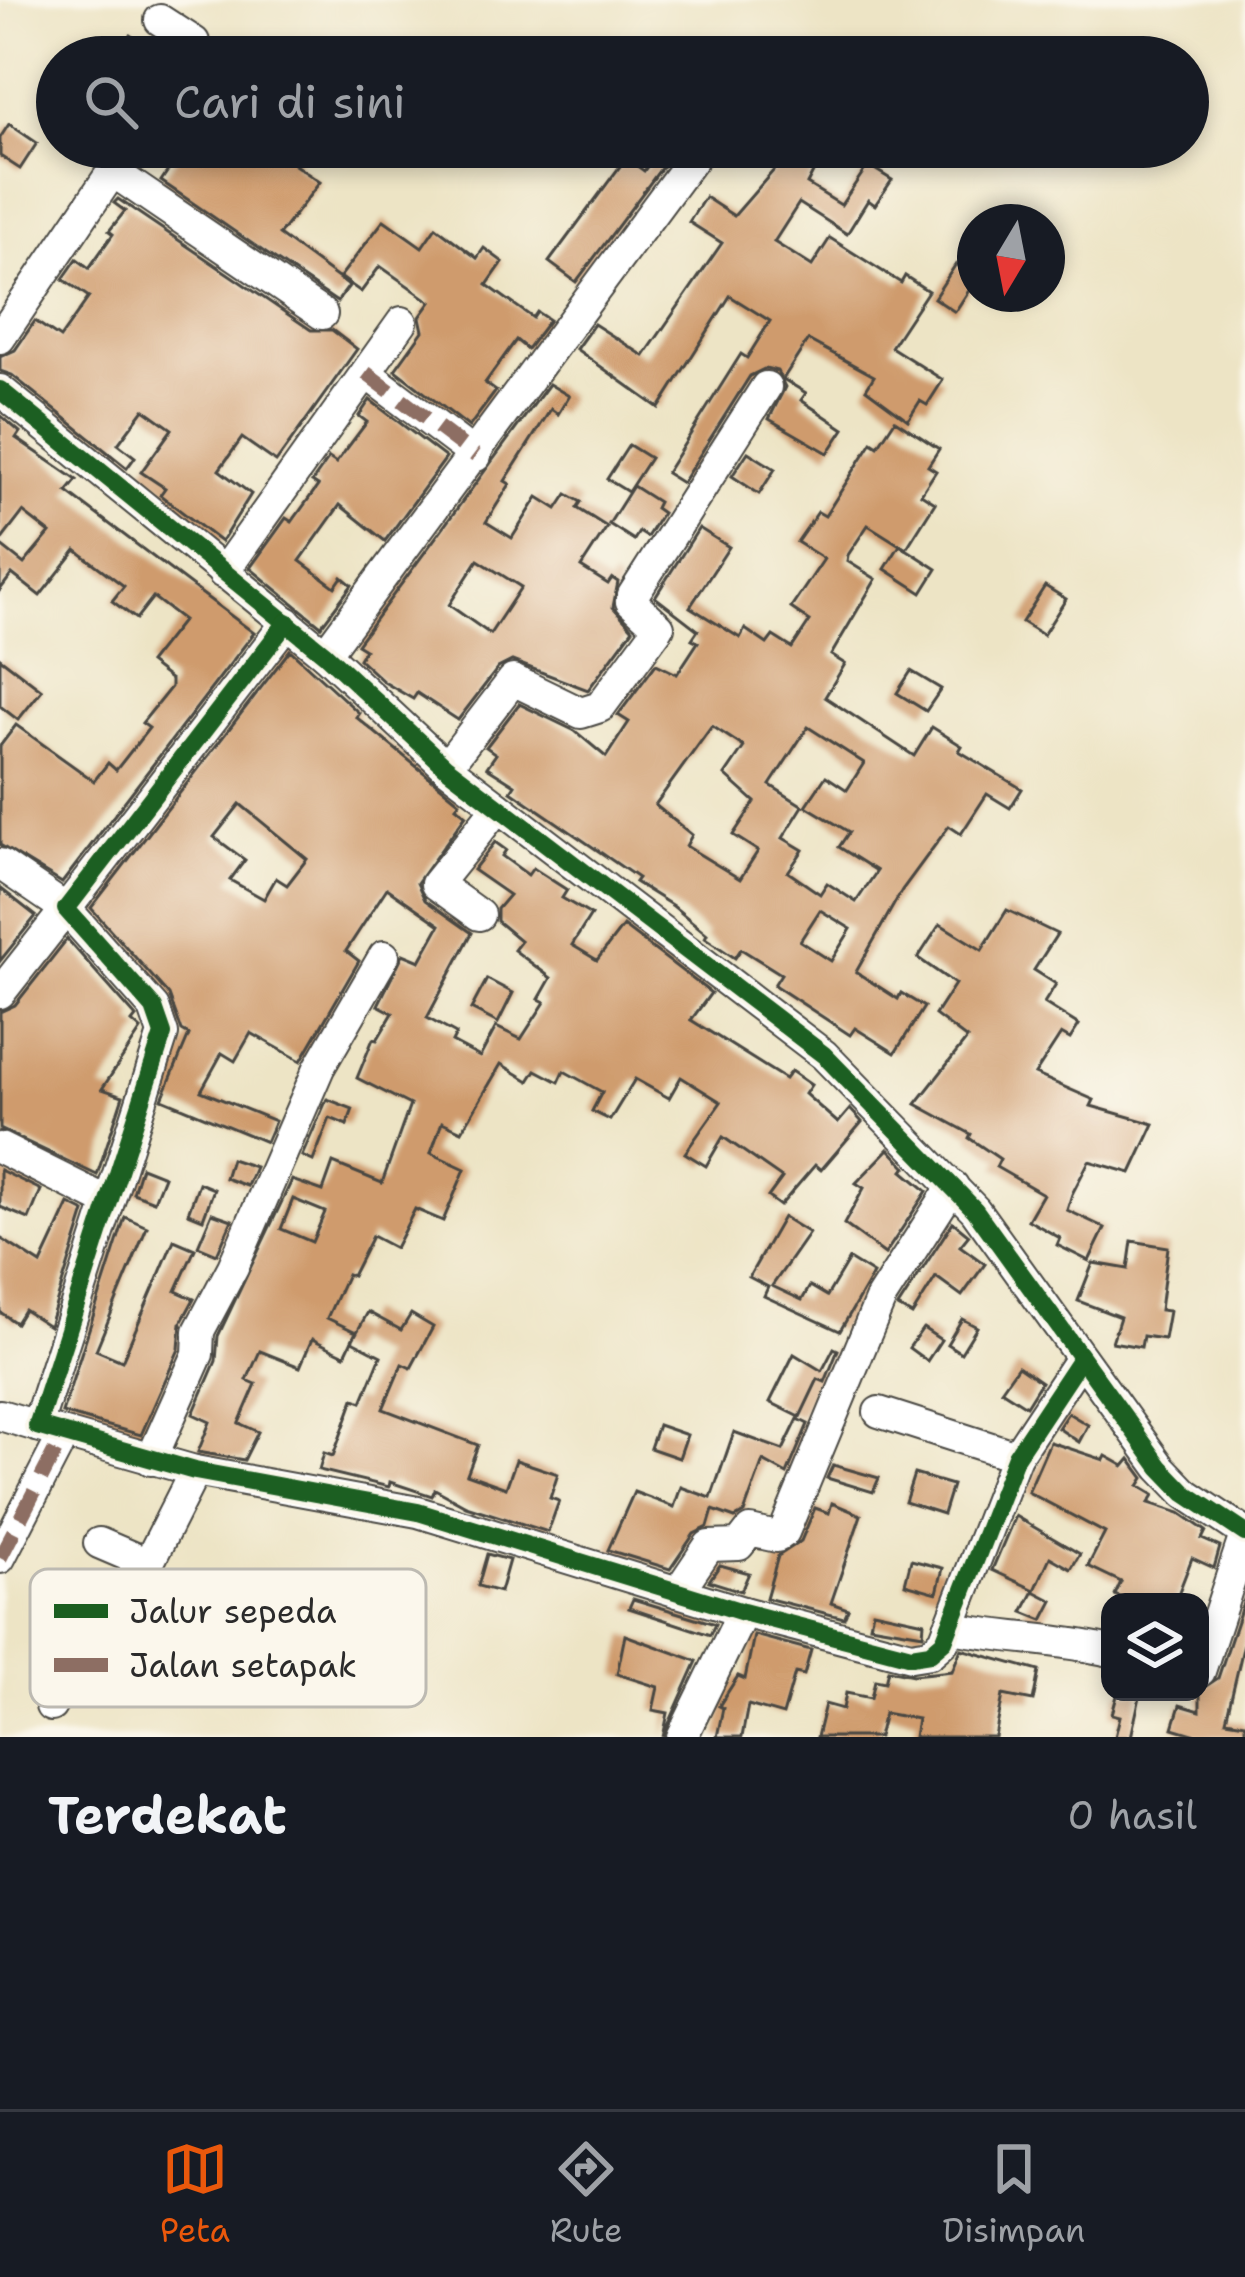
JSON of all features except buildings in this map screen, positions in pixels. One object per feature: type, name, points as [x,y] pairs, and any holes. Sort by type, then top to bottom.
[{"type":"street","points":[[160,20],[184,36]]},
{"type":"street","points":[[0,338],[114,168]]},
{"type":"street","points":[[132,168],[322,314]]},
{"type":"street","points":[[325,654],[686,168]]},
{"type":"street","points":[[223,573],[402,322]]},
{"type":"street","points":[[367,373],[476,456]]},
{"type":"street","points":[[446,767],[513,680],[581,712],[600,707],[659,628],[632,601],[633,595],[766,387]]},
{"type":"street","points":[[0,390],[325,654],[446,767],[824,1055],[953,1186],[1160,1467],[1185,1493],[1245,1534],[1209,1644]]},
{"type":"street","points":[[0,993],[287,622]]},
{"type":"street","points":[[479,915],[436,884],[498,807]]},
{"type":"street","points":[[0,864],[66,909],[100,941],[163,1027],[106,1201],[50,1431],[0,1558]]},
{"type":"street","points":[[151,1460],[198,1354],[199,1331],[233,1267],[319,1068],[384,956]]},
{"type":"street","points":[[0,1148],[106,1201]]},
{"type":"street","points":[[678,1592],[709,1546],[739,1545],[750,1531],[777,1537],[784,1532],[880,1298],[953,1186]]},
{"type":"street","points":[[0,1415],[195,1472],[418,1512],[743,1612],[911,1656],[938,1649],[1016,1456],[1081,1358]]},
{"type":"street","points":[[879,1412],[1016,1456]]},
{"type":"street","points":[[99,1544],[148,1564],[195,1472]]},
{"type":"street","points":[[137,1569],[140,1564]]},
{"type":"street","points":[[682,1737],[693,1705],[705,1691],[743,1612]]},
{"type":"street","points":[[950,1627],[1013,1641],[1077,1642],[1101,1649]]},
{"type":"marked path","points":[[366,373],[476,456]]},
{"type":"marked path","points":[[0,1558],[63,1436]]},
{"type":"cycle path","points":[[0,390],[325,654],[446,767],[824,1055],[975,1210],[1160,1467],[1185,1493],[1245,1533]]},
{"type":"cycle path","points":[[287,622],[66,909],[154,1008],[163,1034],[37,1426],[195,1471],[418,1512],[743,1612],[911,1656],[930,1653],[944,1641],[1016,1456],[1081,1358]]}]
